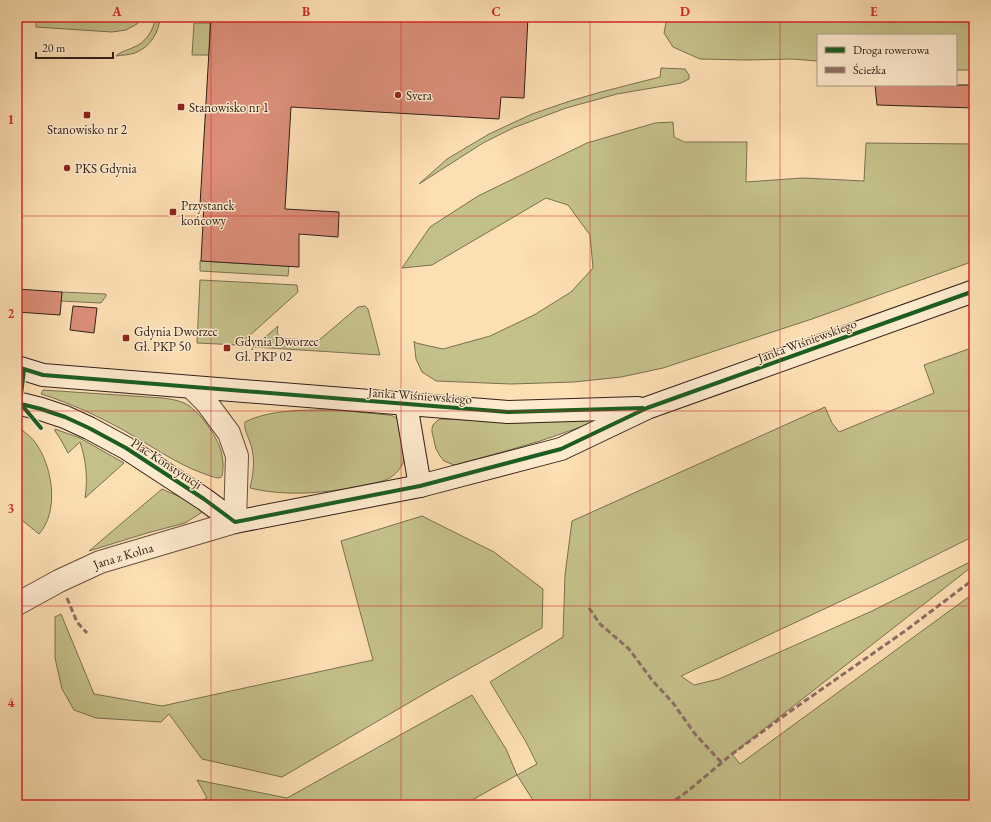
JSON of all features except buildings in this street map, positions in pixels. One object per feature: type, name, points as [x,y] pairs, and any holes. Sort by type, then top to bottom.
[{"type":"main road","name":"Janka Wiśniewskiego","points":[[235,522],[420,486],[561,449],[647,408],[974,291]]},
{"type":"main road","points":[[17,367],[43,375],[191,387],[206,402],[229,433],[237,456],[235,522]]},
{"type":"main road","name":"Janka Wiśniewskiego","points":[[191,387],[508,412],[647,408]]},
{"type":"main road","name":"Plac Konstytucji","points":[[17,403],[65,417],[120,445],[204,499],[235,522]]},
{"type":"main road","points":[[406,404],[420,486]]},
{"type":"main road","name":"Jana z Kolna","points":[[17,604],[59,581],[100,562],[235,522]]},
{"type":"shaded area","points":[[36,17],[123,17],[140,19],[137,24],[126,30],[112,32],[36,27]]},
{"type":"shaded area","points":[[156,17],[160,17],[158,29],[153,39],[145,47],[135,53],[116,56],[137,46],[145,40],[151,32]]},
{"type":"shaded area","points":[[667,17],[974,17],[974,70],[957,70],[957,34],[817,34],[817,61],[792,59],[700,59],[673,47],[664,33]]},
{"type":"shaded area","points":[[194,23],[210,23],[209,55],[192,55]]},
{"type":"shaded area","points":[[661,68],[685,69],[689,75],[689,79],[681,83],[617,94],[566,108],[513,128],[483,143],[419,184],[447,159],[489,134],[532,114],[570,101],[660,77]]},
{"type":"shaded area","points":[[673,122],[674,137],[684,142],[747,142],[746,182],[803,178],[864,181],[866,143],[974,144],[974,261],[812,319],[663,368],[621,377],[574,382],[511,384],[436,381],[422,372],[416,359],[414,341],[416,343],[443,349],[490,336],[534,315],[571,292],[593,268],[590,235],[568,205],[546,198],[432,265],[402,268],[430,227],[478,196],[587,143],[655,123]]},
{"type":"shaded area","points":[[200,261],[289,266],[288,276],[200,271]]},
{"type":"shaded area","points":[[200,280],[297,285],[298,292],[239,345],[197,343]]},
{"type":"shaded area","points":[[62,292],[106,294],[106,296],[101,303],[61,301]]},
{"type":"shaded area","points":[[365,306],[368,309],[380,355],[254,347],[278,326],[278,335],[280,338],[318,341],[358,307]]},
{"type":"shaded area","points":[[974,347],[974,536],[884,581],[681,676],[694,685],[719,679],[872,611],[974,560],[974,565],[732,754],[740,764],[974,593],[974,805],[536,805],[517,775],[537,764],[526,742],[490,682],[563,637],[565,575],[572,521],[825,407],[832,423],[839,432],[934,393],[924,365]]},
{"type":"shaded area","points":[[43,390],[163,398],[184,403],[196,411],[216,438],[222,457],[222,476],[220,478],[213,477],[192,469],[105,420],[41,394]]},
{"type":"shaded area","points":[[301,410],[336,410],[389,415],[394,416],[399,421],[405,456],[402,465],[395,474],[388,479],[379,482],[322,492],[293,493],[264,491],[250,488],[253,474],[253,454],[245,428],[245,422],[278,412]]},
{"type":"shaded area","points":[[607,418],[540,441],[454,465],[444,461],[440,456],[436,449],[432,432],[433,425],[440,419],[498,421]]},
{"type":"shaded area","points":[[17,427],[28,435],[37,445],[47,466],[50,478],[52,490],[49,514],[45,525],[39,534],[18,517]]},
{"type":"shaded area","points":[[55,429],[80,438],[124,463],[85,498],[86,469],[80,442],[68,453]]},
{"type":"shaded area","points":[[162,489],[205,508],[201,513],[185,523],[89,551]]},
{"type":"shaded area","points":[[422,516],[494,552],[543,589],[542,628],[436,687],[282,777],[202,759],[169,714],[161,722],[96,718],[74,710],[62,689],[55,658],[55,617],[61,614],[94,694],[162,706],[373,660],[341,541]]},
{"type":"shaded area","points":[[472,695],[506,749],[517,775],[463,805],[194,805],[207,798],[197,780],[287,798]]},
{"type":"marked path","points":[[668,805],[688,791],[732,754],[905,631],[974,579]]},
{"type":"marked path","points":[[67,598],[77,622],[87,633]]},
{"type":"marked path","points":[[589,608],[600,624],[629,649],[652,680],[673,703],[695,734],[721,762]]},
{"type":"cycle path","points":[[17,403],[65,417],[126,448],[204,499],[235,522],[420,486],[561,449],[647,408],[974,291]]},
{"type":"cycle path","points":[[17,367],[43,375],[508,412],[643,408]]},
{"type":"cycle path","points":[[24,370],[20,403],[41,428]]},
{"type":"place","name":"Svera","points":[[398,95]]},
{"type":"place","name":"Stanowisko nr 1","points":[[181,107]]},
{"type":"place","name":"Stanowisko nr 2","points":[[87,115]]},
{"type":"place","name":"PKS Gdynia","points":[[67,168]]},
{"type":"place","name":"Przystanek końcowy","points":[[173,212]]},
{"type":"place","name":"Gdynia Dworzec Gł. PKP 50","points":[[126,338]]},
{"type":"place","name":"Gdynia Dworzec Gł. PKP 02","points":[[227,348]]}]
